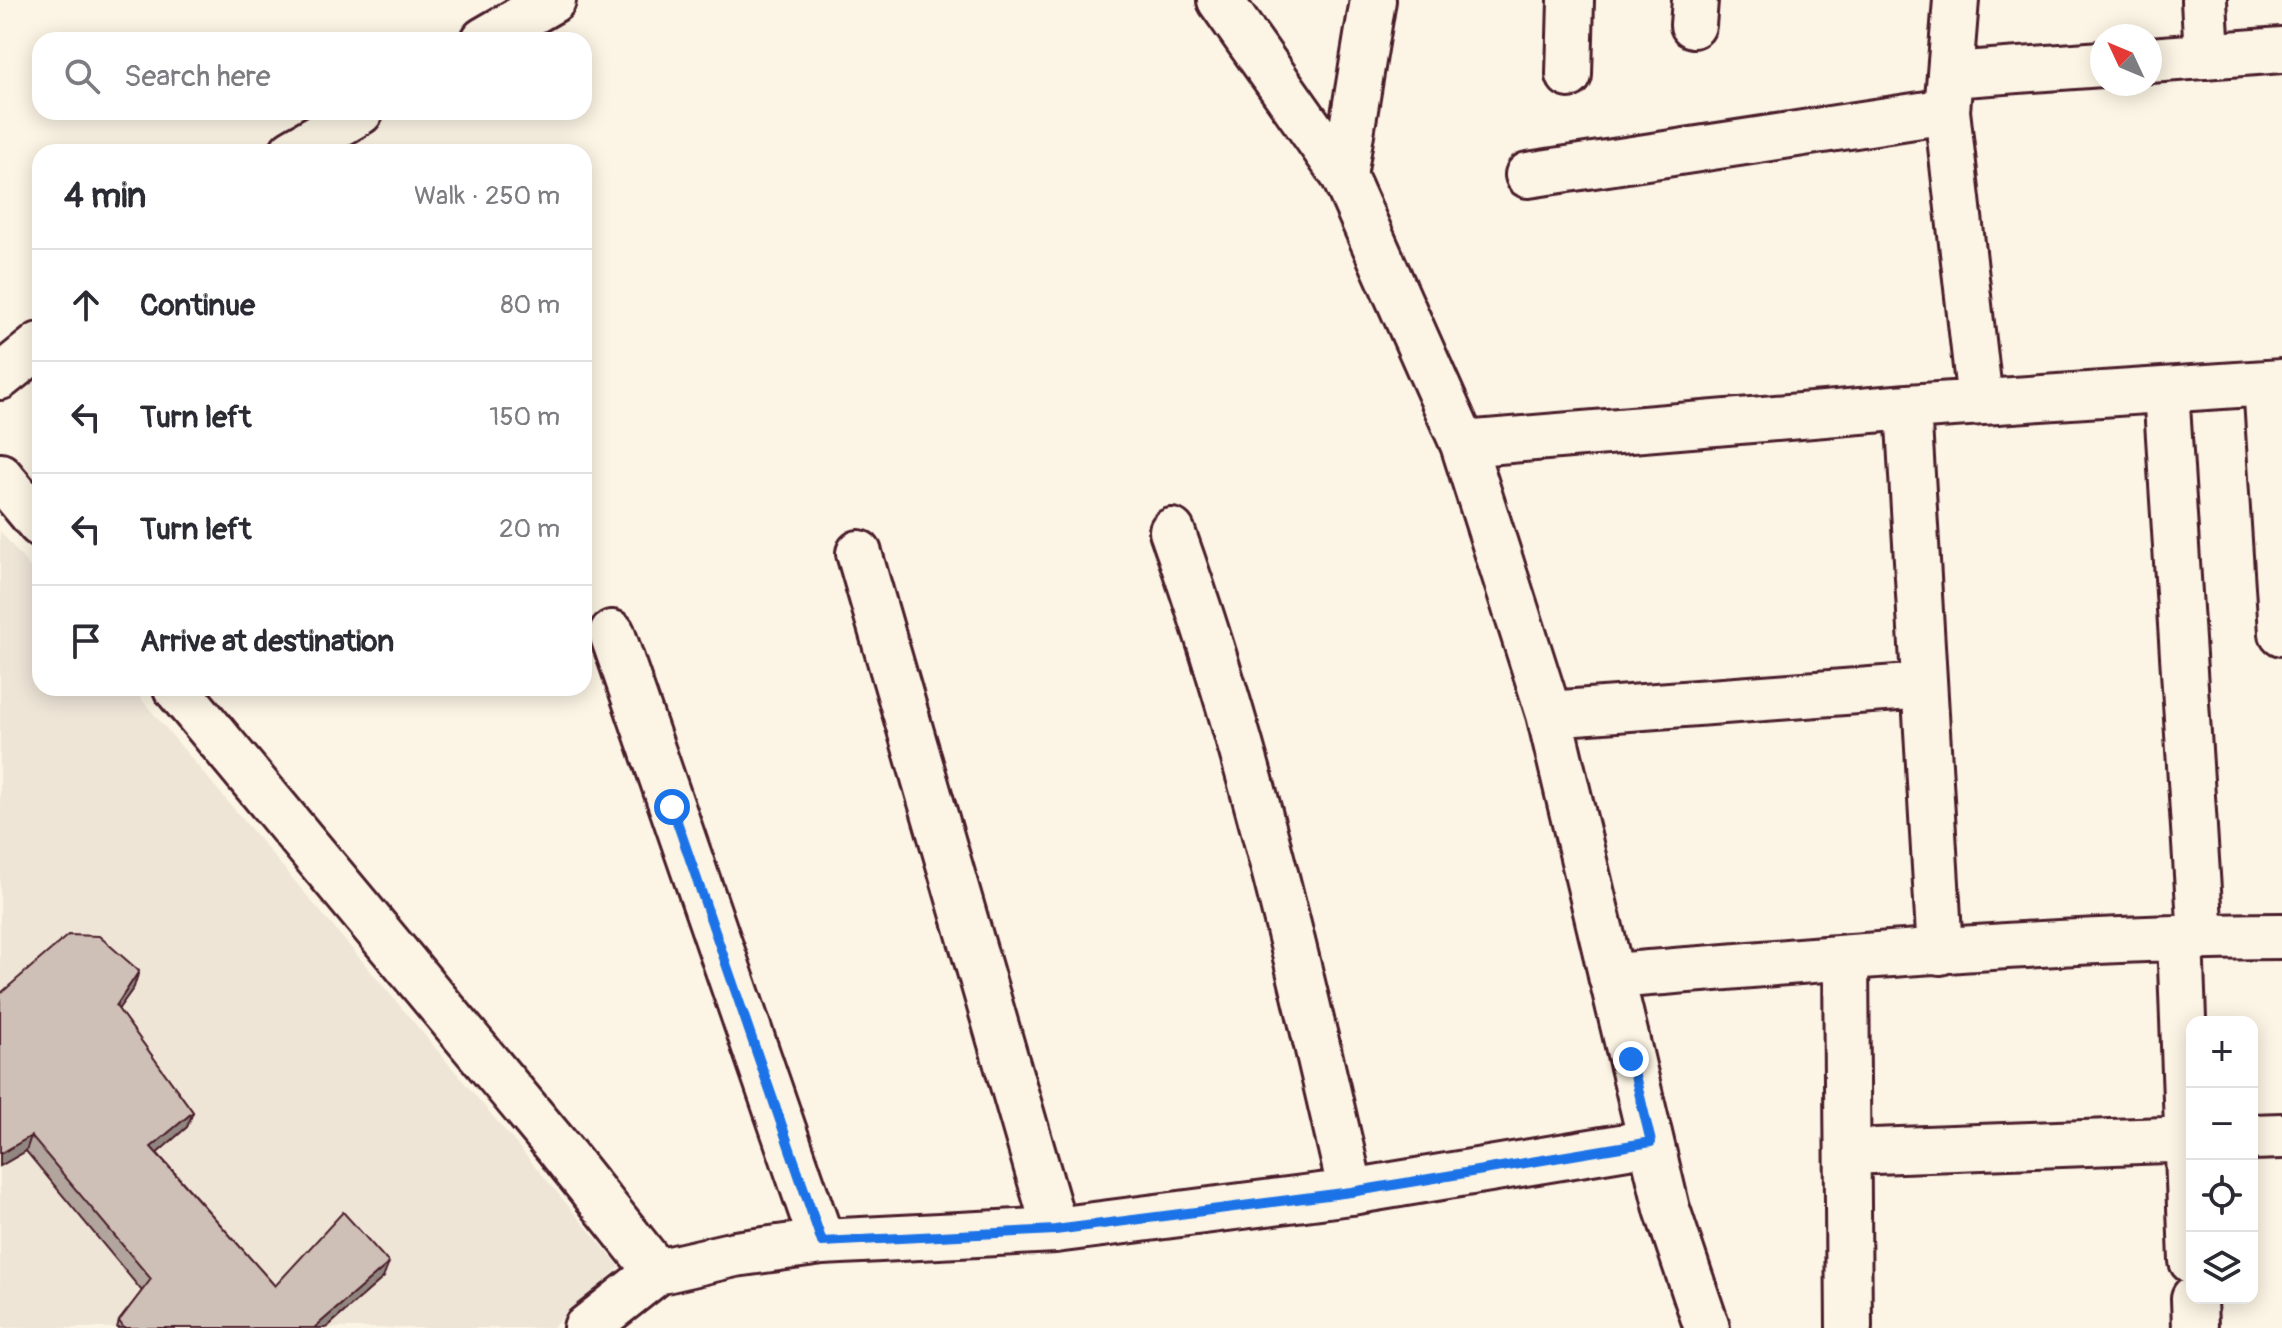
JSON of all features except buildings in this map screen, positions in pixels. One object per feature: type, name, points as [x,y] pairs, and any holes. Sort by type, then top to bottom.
[{"type":"street","points":[[498,32],[553,0]]},
{"type":"street","points":[[1220,0],[1344,176],[1463,444],[1549,714],[1667,1209],[1707,1328]]},
{"type":"street","points":[[1344,176],[1373,0]]},
{"type":"street","points":[[1569,75],[1571,0]]},
{"type":"street","points":[[1956,0],[1949,93],[1980,402]]},
{"type":"street","points":[[2204,0],[2207,56]]},
{"type":"street","points":[[2162,59],[2282,50]]},
{"type":"street","points":[[1528,175],[2090,66]]},
{"type":"street","points":[[306,144],[346,120]]},
{"type":"street","points":[[0,377],[32,351]]},
{"type":"street","points":[[1463,444],[1908,407],[2274,383],[2282,633]]},
{"type":"street","points":[[2166,390],[2190,937],[2189,1088]]},
{"type":"street","points":[[1908,407],[1940,952]]},
{"type":"street","points":[[0,476],[32,514]]},
{"type":"street","points":[[1172,531],[1201,610],[1287,911],[1351,1192]]},
{"type":"street","points":[[859,553],[1055,1230]]},
{"type":"street","points":[[612,633],[822,1242]]},
{"type":"street","points":[[1549,714],[1924,686]]},
{"type":"street","points":[[183,696],[556,1145],[657,1272]]},
{"type":"street","points":[[1611,976],[2190,937],[2282,936]]},
{"type":"street","points":[[1846,958],[1849,1328]]},
{"type":"street","points":[[2258,1137],[2282,1136]]},
{"type":"street","points":[[1848,1152],[2186,1139]]},
{"type":"street","points":[[586,1328],[657,1272],[735,1254],[822,1242],[1055,1230],[1351,1192],[1651,1142]]},
{"type":"street","points":[[2190,1160],[2191,1232]]},
{"type":"street","points":[[2194,1304],[2195,1328]]},
{"type":"shaded area","points":[[0,531],[32,569],[32,696],[139,696],[620,1267],[552,1328],[0,1328]]},
{"type":"route","points":[[672,807],[822,1242],[1055,1230],[1351,1192],[1651,1142],[1631,1059]]}]
